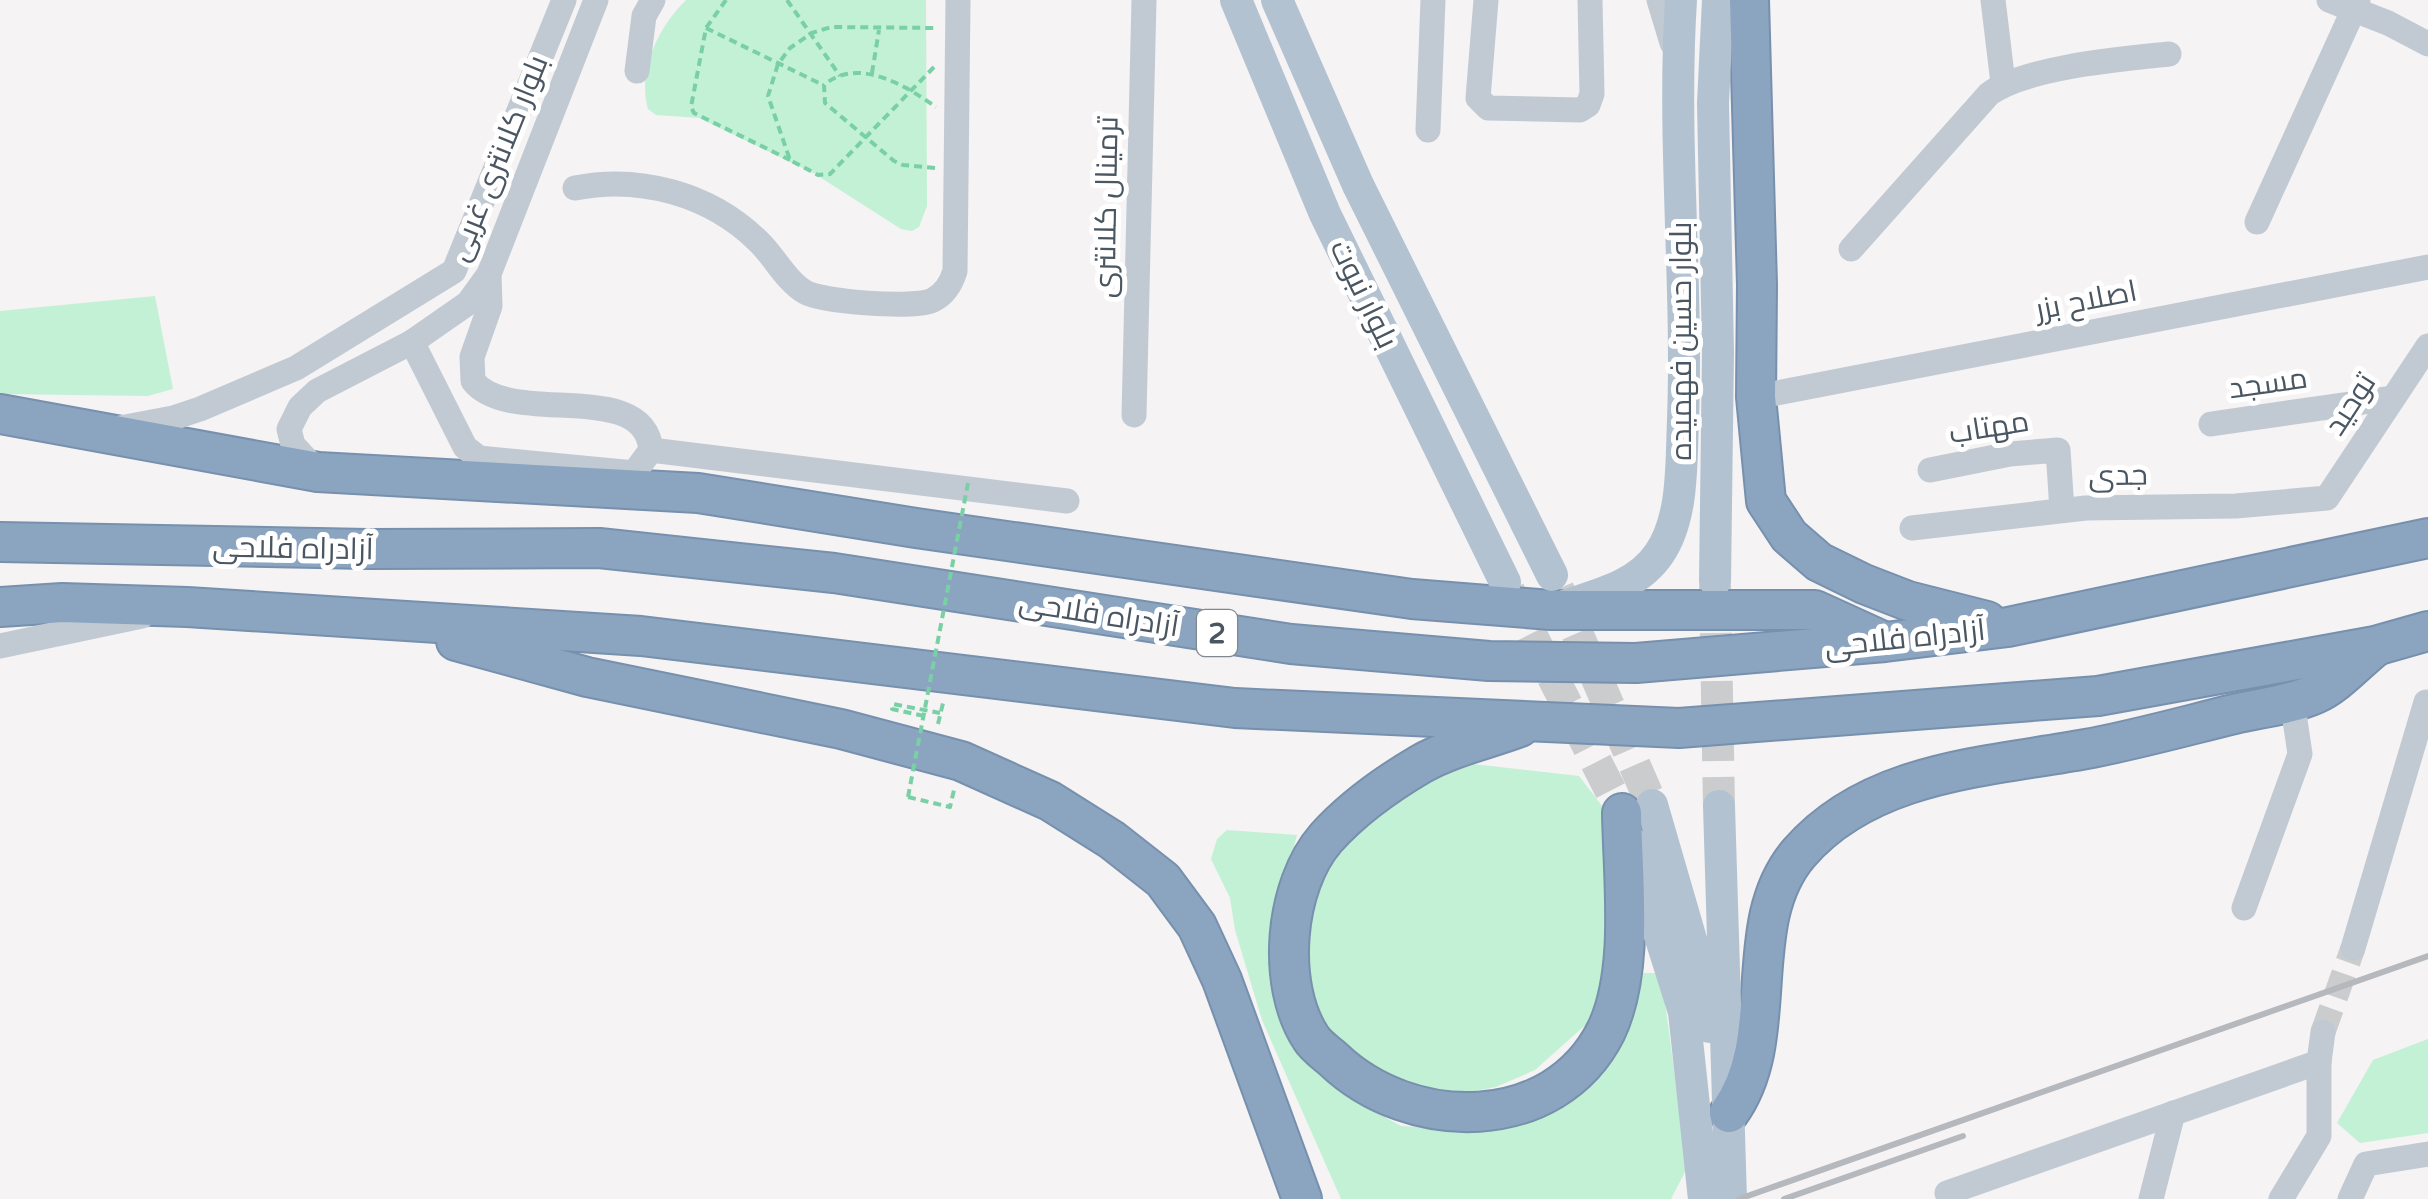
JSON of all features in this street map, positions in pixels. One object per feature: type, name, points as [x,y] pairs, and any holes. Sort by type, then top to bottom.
[{"type":"highway","points":[[1749,0],[1756,396],[1766,501],[1789,536],[1819,562],[1908,601],[2008,627]]},
{"type":"highway","points":[[0,414],[318,472],[698,492],[916,528],[1393,596],[1551,592],[1815,610],[1886,642]]},
{"type":"highway","name":"آزادراه فلاحی","points":[[0,542],[368,549],[599,548],[834,573],[1291,644],[1489,661],[1636,663],[1886,642],[2008,627],[2428,538]]},
{"type":"highway","name":"آزادراه فلاحی","points":[[0,607],[62,603],[186,606],[641,636],[1235,708],[1679,728],[2098,696],[2375,646],[2428,631]]},
{"type":"highway","points":[[386,621],[587,677],[841,729],[961,761],[1050,801],[1112,840],[1163,880],[1197,926],[1222,980],[1302,1199]]},
{"type":"highway","points":[[1729,1112],[1737,1102],[1752,1054],[1772,897],[1797,855],[1831,820],[1914,782],[2091,748],[2317,693],[2375,646]]},
{"type":"highway","points":[[1541,720],[1425,762],[1384,788],[1323,841],[1306,872],[1289,929],[1290,987],[1311,1038],[1350,1075],[1400,1103],[1450,1114],[1498,1110],[1540,1096],[1574,1074],[1606,1031],[1620,985],[1637,809]]},
{"type":"main road","name":"بلوار نبوت","points":[[1236,0],[1325,214],[1504,582]]},
{"type":"main road","name":"بلوار نبوت","points":[[1277,0],[1358,185],[1551,592]]},
{"type":"main road","name":"بلوار حسین فهمیده","points":[[1551,592],[1615,590],[1646,570],[1660,553],[1671,529],[1680,479],[1685,357],[1677,62],[1680,0]]},
{"type":"main road","name":"بلوار حسین فهمیده","points":[[1715,581],[1718,352],[1713,103],[1718,0]]},
{"type":"main road","points":[[1719,806],[1731,1199]]},
{"type":"main road","points":[[1637,809],[1700,967],[1720,1102],[1729,1112]]},
{"type":"main road","points":[[1637,809],[1684,1012],[1704,1199]]},
{"type":"street","name":"بلوار کلانتری غربی","points":[[94,432],[187,414],[233,398],[296,368],[454,270],[564,0]]},
{"type":"street","name":"بلوار کلانتری غربی","points":[[318,472],[292,445],[293,416],[317,391],[412,342],[468,303],[489,274],[596,0]]},
{"type":"street","points":[[637,72],[644,16],[653,0]]},
{"type":"street","points":[[575,188],[626,183],[700,202],[740,226],[796,285],[816,296],[917,304],[936,299],[949,287],[955,271],[958,0]]},
{"type":"street","name":"ترمینال کلانتری","points":[[1134,415],[1144,0]]},
{"type":"street","points":[[1428,130],[1433,0]]},
{"type":"street","points":[[1486,0],[1478,98],[1482,104],[1488,108],[1580,110],[1588,105],[1592,94],[1590,0]]},
{"type":"street","points":[[1658,0],[1677,62]]},
{"type":"street","points":[[1993,0],[2004,83]]},
{"type":"street","points":[[2329,0],[2356,6],[2428,44]]},
{"type":"street","points":[[2257,222],[2356,6]]},
{"type":"street","points":[[1851,249],[1988,94],[2004,83],[2168,54]]},
{"type":"street","name":"اصلاح بزر","points":[[1756,396],[2428,267]]},
{"type":"street","points":[[489,274],[490,306],[470,370],[479,388],[494,398],[614,410],[644,427],[651,450]]},
{"type":"street","points":[[412,342],[465,446],[479,458],[634,472],[651,450]]},
{"type":"street","name":"توحید","points":[[2327,498],[2428,346]]},
{"type":"street","points":[[296,368],[291,381],[298,392],[317,391]]},
{"type":"street","name":"مسجد","points":[[2212,424],[2392,398]]},
{"type":"street","name":"مهتاب","points":[[1930,470],[2010,454],[2069,448],[2062,510]]},
{"type":"street","points":[[651,450],[1067,501]]},
{"type":"street","name":"جدی","points":[[1912,528],[2062,510],[2236,506],[2327,498]]},
{"type":"street","points":[[0,646],[186,606]]},
{"type":"street","points":[[2244,908],[2300,754],[2292,700]]},
{"type":"street","points":[[2353,948],[2426,702]]},
{"type":"street","points":[[2281,1199],[2319,1136],[2323,1032]]},
{"type":"street","points":[[1941,1197],[2319,1062]]},
{"type":"street","points":[[2151,1199],[2173,1114]]},
{"type":"street","points":[[2350,1199],[2366,1164],[2428,1154]]},
{"type":"path","points":[[726,0],[706,28],[691,108],[826,176],[941,60]]},
{"type":"path","points":[[787,0],[840,76]]},
{"type":"path","points":[[790,160],[768,96],[778,64],[790,48],[812,32],[830,27],[942,28]]},
{"type":"path","points":[[706,28],[824,85]]},
{"type":"path","points":[[872,73],[880,30]]},
{"type":"path","points":[[824,85],[840,76],[872,73],[912,90],[940,110]]},
{"type":"path","points":[[824,85],[825,102],[866,139],[903,165],[933,169],[937,166]]},
{"type":"path","points":[[950,807],[908,797],[968,483]]},
{"type":"path","points":[[932,754],[951,671]]},
{"type":"path","points":[[924,716],[892,710],[893,704],[940,713]]},
{"type":"green space","points":[[686,0],[926,0],[927,206],[919,227],[912,231],[901,229],[815,174],[699,118],[656,115],[648,109],[646,80],[653,50],[667,23]]},
{"type":"green space","points":[[155,296],[173,389],[148,396],[0,394],[0,311]]},
{"type":"green space","points":[[1473,764],[1579,776],[1606,811],[1611,992],[1591,1020],[1535,1070],[1496,1087],[1438,1098],[1360,1069],[1330,1038],[1308,986],[1303,923],[1318,869],[1380,801]]},
{"type":"green space","points":[[1227,830],[1297,835],[1274,926],[1315,1068],[1368,1108],[1401,1126],[1450,1129],[1500,1120],[1630,1016],[1643,973],[1656,973],[1665,1002],[1687,1168],[1671,1199],[1341,1199],[1262,1020],[1235,930],[1230,898],[1211,859],[1217,839]]},
{"type":"green space","points":[[2428,1039],[2428,1133],[2360,1143],[2337,1123],[2373,1060]]},
{"type":"tunnel","points":[[1715,585],[1719,806]]},
{"type":"tunnel","points":[[1558,589],[1652,805]]},
{"type":"tunnel","points":[[1509,591],[1622,813]]},
{"type":"tunnel","points":[[2323,1032],[2353,948]]},
{"type":"railway","points":[[1739,1199],[2428,956]]},
{"type":"railway","points":[[1784,1199],[1963,1136]]}]
